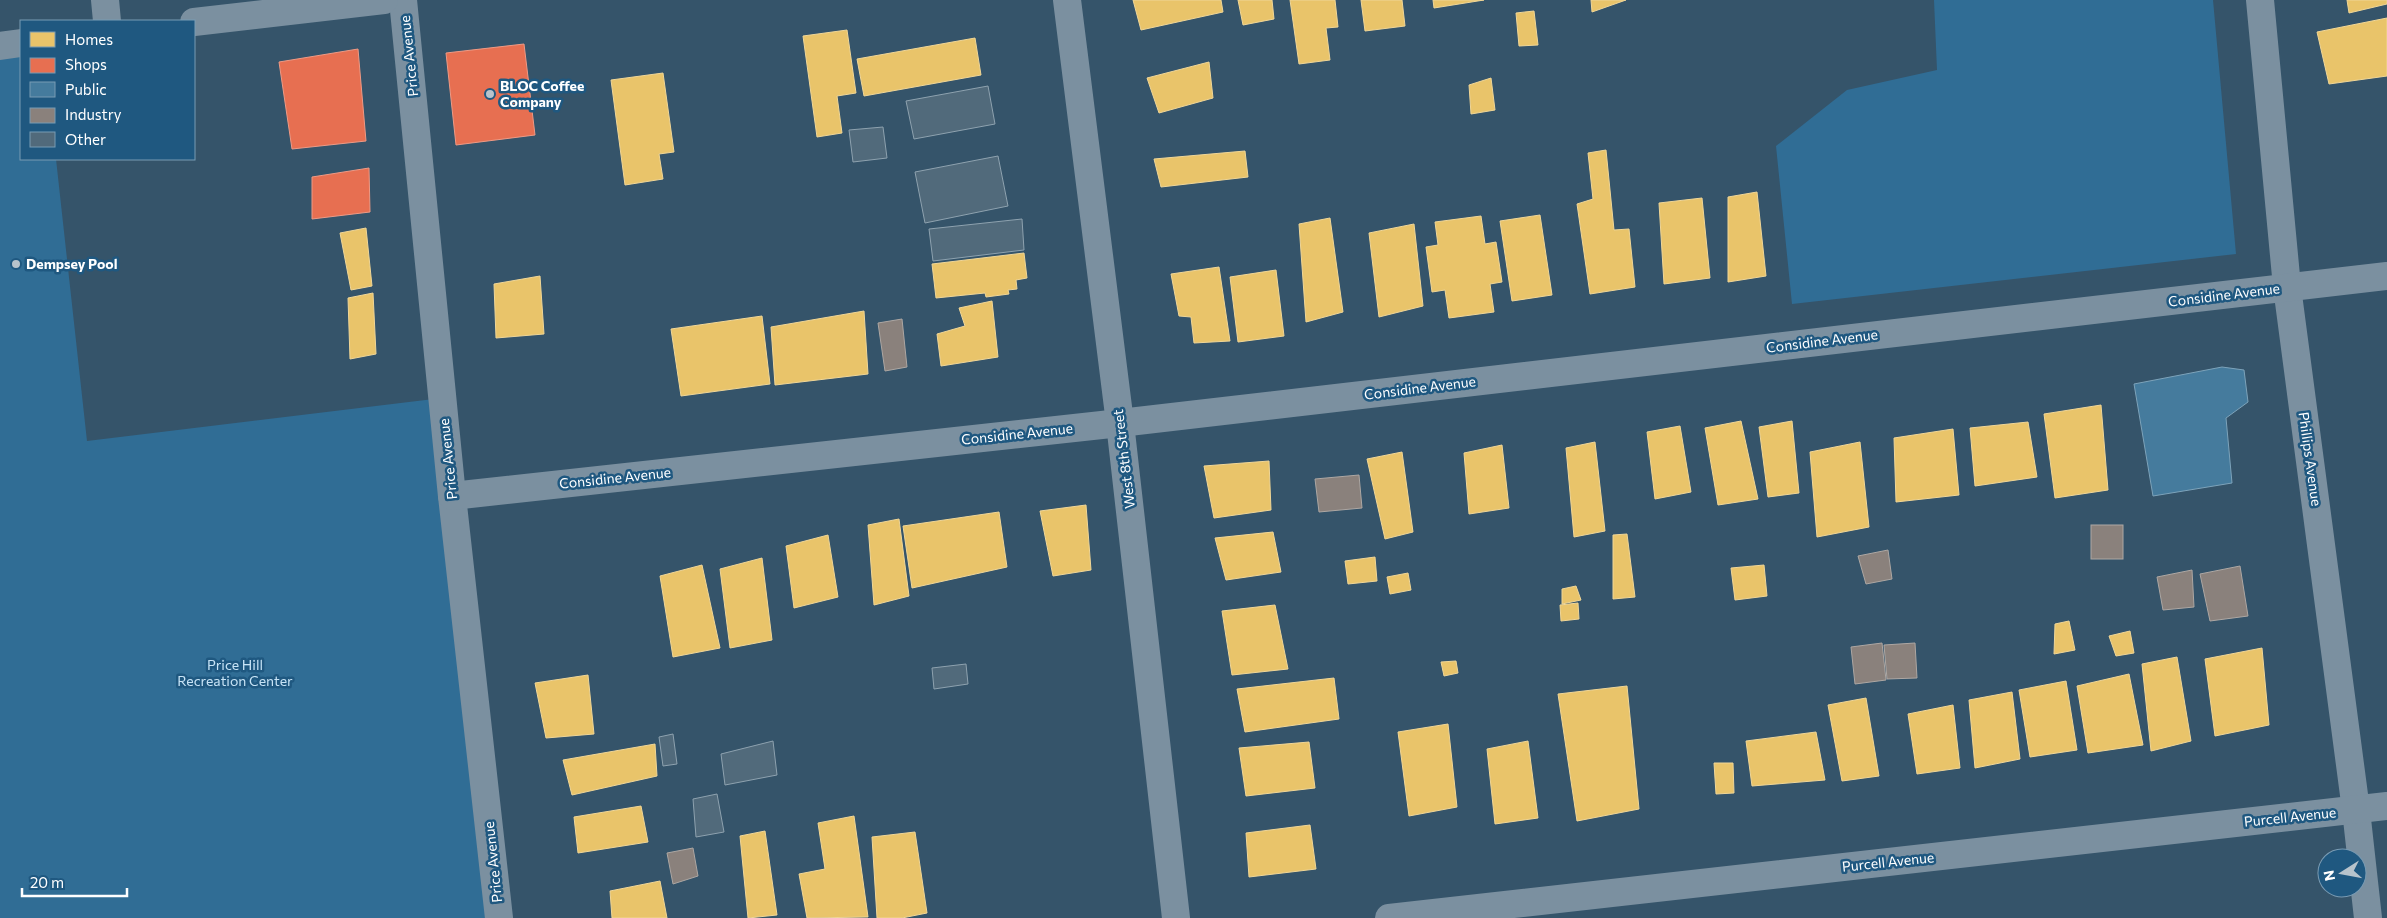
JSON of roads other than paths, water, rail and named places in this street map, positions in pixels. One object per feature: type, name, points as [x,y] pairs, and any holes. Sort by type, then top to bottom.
[{"type":"street","points":[[105,0],[107,20]]},
{"type":"street","points":[[195,22],[384,0]]},
{"type":"street","name":"Price Avenue","points":[[403,0],[452,496],[499,918]]},
{"type":"street","name":"West 8th Street","points":[[1067,0],[1120,422],[1176,918]]},
{"type":"street","name":"Phillips Avenue","points":[[2260,0],[2287,287],[2356,810],[2368,918]]},
{"type":"street","points":[[0,46],[20,43]]},
{"type":"street","name":"Considine Avenue","points":[[452,496],[1120,422],[2387,276]]},
{"type":"street","name":"Purcell Avenue","points":[[1389,918],[2387,806]]},
{"type":"place","name":"BLOC Coffee Company","points":[[490,94]]},
{"type":"place","name":"Dempsey Pool","points":[[16,264]]},
{"type":"park label","name":"Price Hill Recreation Center","points":[[235,674]]}]
